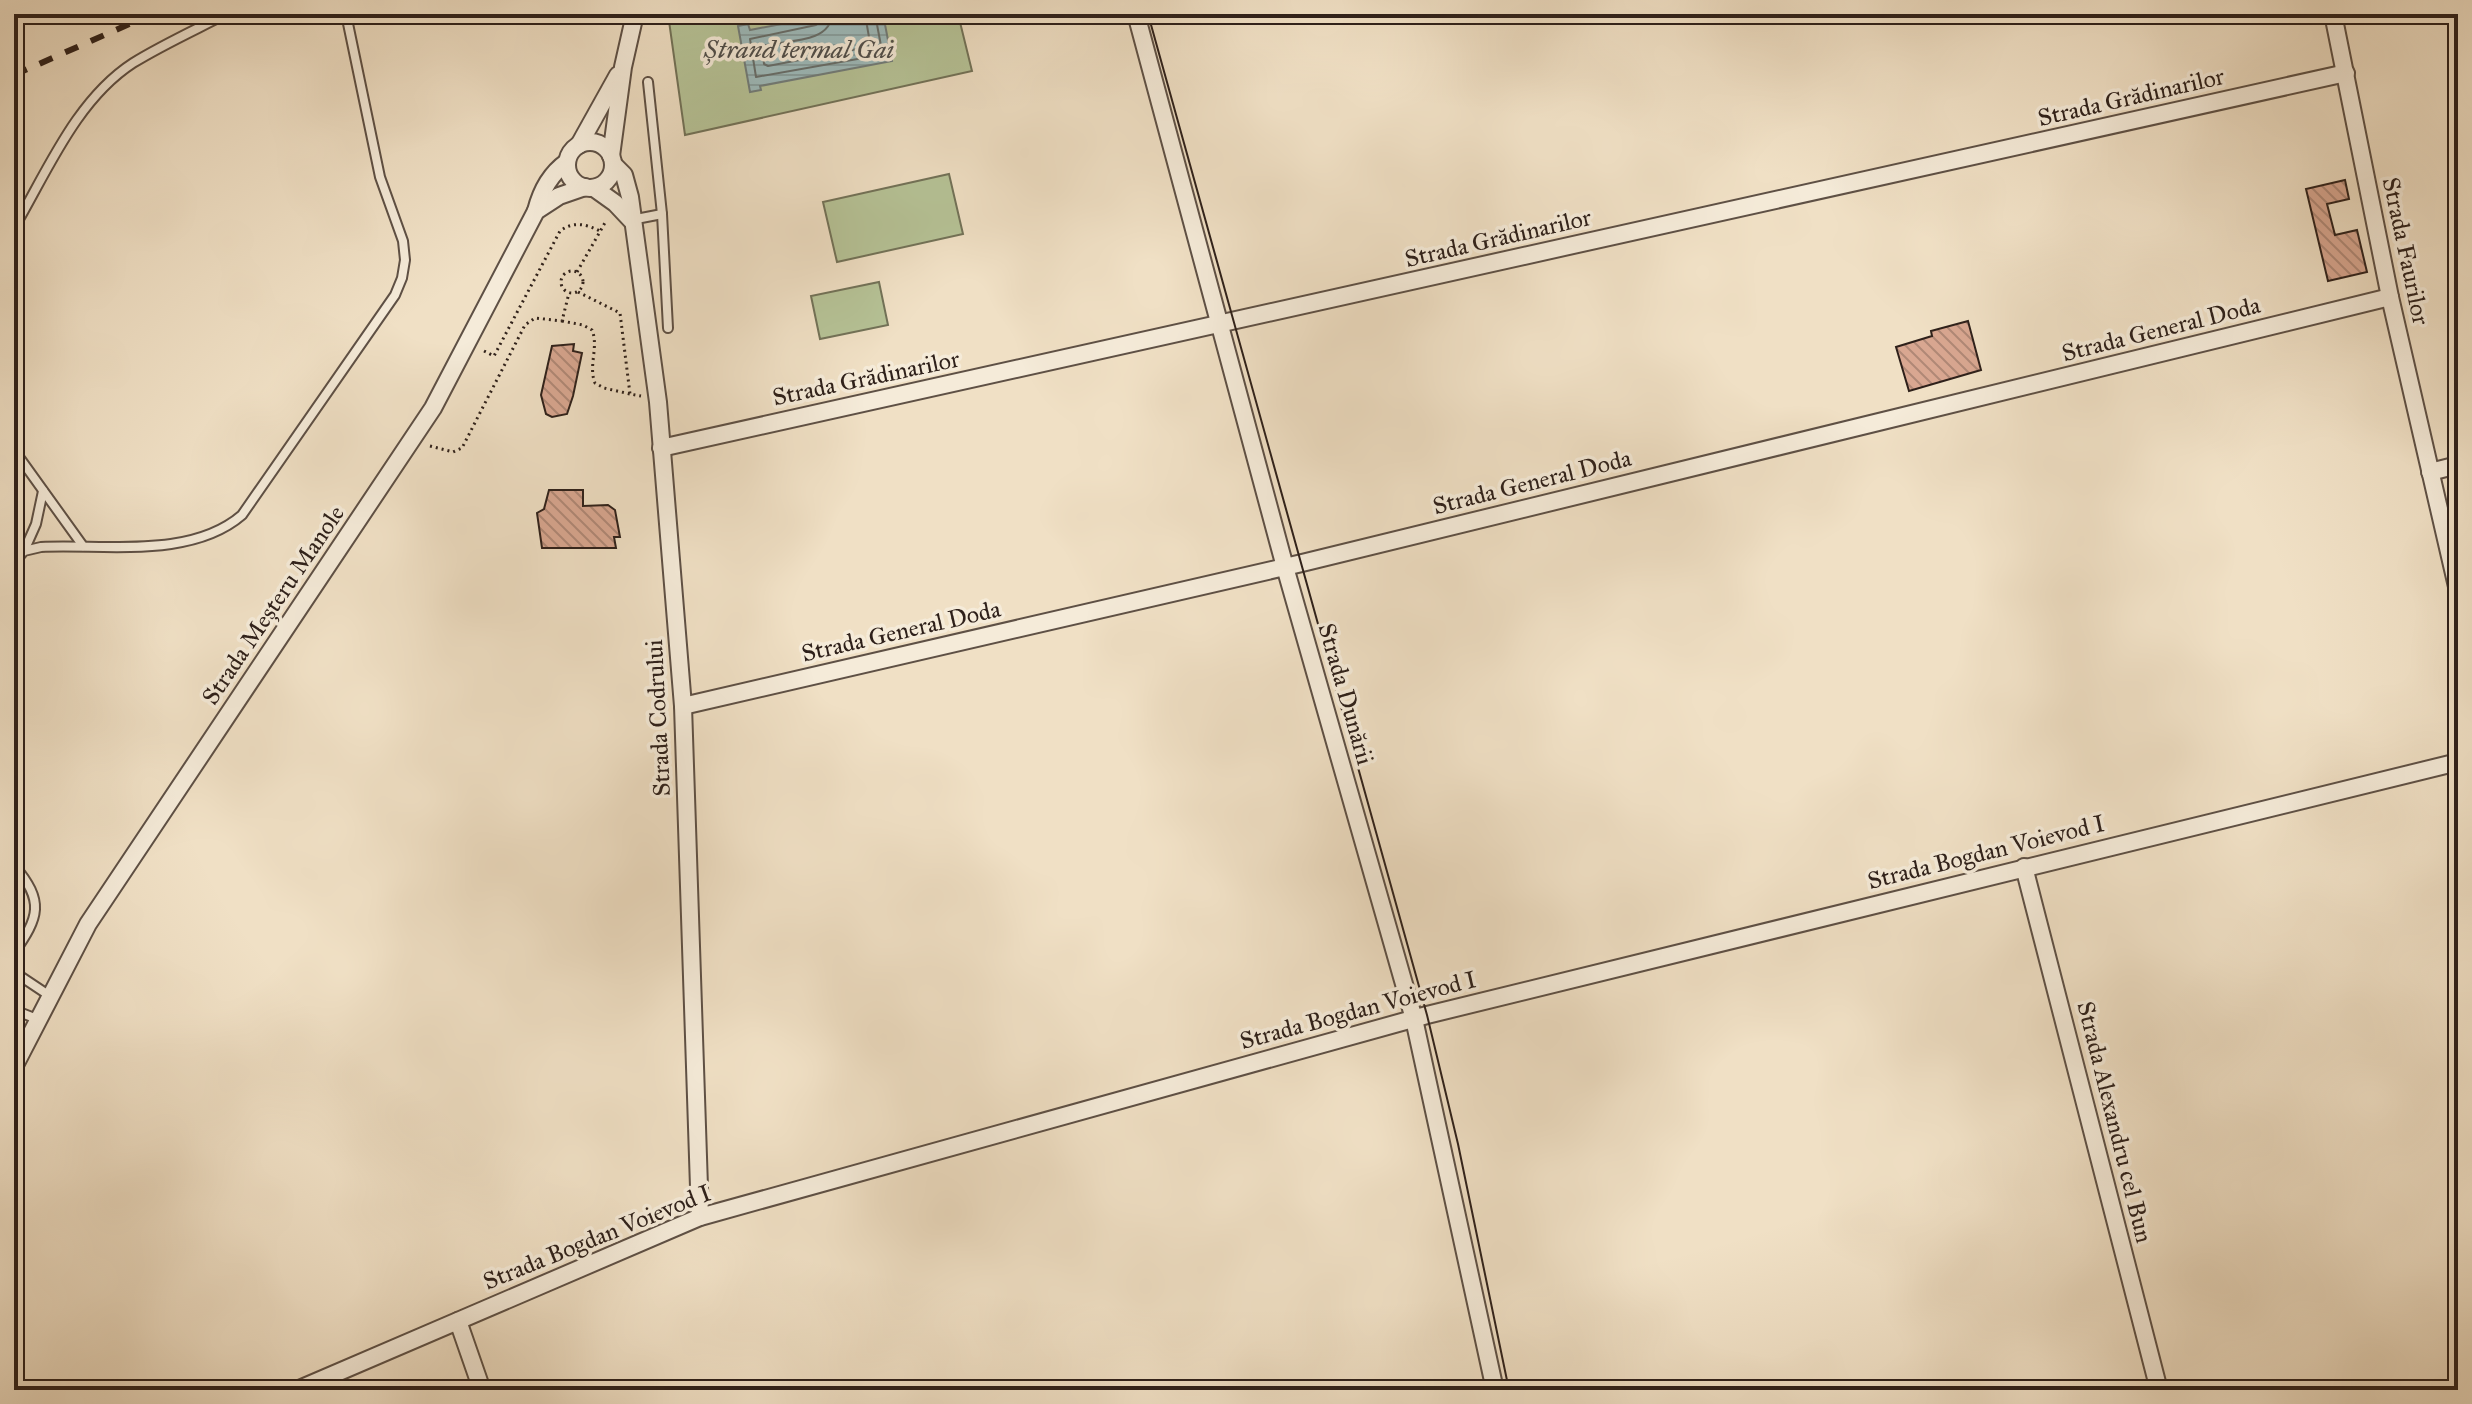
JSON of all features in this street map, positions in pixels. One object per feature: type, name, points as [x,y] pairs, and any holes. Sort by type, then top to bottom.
[{"type":"street","points":[[536,211],[559,196],[608,180],[623,67],[635,14]]},
{"type":"street","name":"Strada Dunării","points":[[1136,14],[1285,567],[1414,1019],[1495,1390]]},
{"type":"street","name":"Strada Faurilor","points":[[2333,14],[2390,297],[2458,591]]},
{"type":"street","points":[[623,67],[567,162],[571,178],[615,203],[631,220]]},
{"type":"street","name":"Strada Grădinarilor","points":[[661,448],[2346,73]]},
{"type":"street","points":[[579,145],[587,142],[600,144],[612,160]]},
{"type":"street","name":"Strada Codrului","points":[[612,160],[627,182],[658,402],[683,706],[700,1217]]},
{"type":"street","name":"Strada Meșteru Manole","points":[[14,1067],[96,911],[433,408],[536,211],[547,184],[567,162]]},
{"type":"street","name":"Strada General Doda","points":[[683,706],[1285,567],[2390,297]]},
{"type":"street","points":[[2430,472],[2458,465]]},
{"type":"street","name":"Strada Bogdan Voievod I","points":[[297,1390],[700,1217],[1414,1019],[2458,762]]},
{"type":"street","name":"Strada Alexandru cel Bun","points":[[2024,867],[2159,1390]]},
{"type":"street","points":[[458,1321],[482,1390]]},
{"type":"lane","points":[[14,228],[77,120],[103,88],[131,64],[226,14]]},
{"type":"lane","points":[[24,551],[41,547],[172,545],[207,537],[228,527],[242,515],[395,295],[405,260],[403,241],[380,177],[346,14]]},
{"type":"lane","points":[[648,82],[662,214],[668,328]]},
{"type":"lane","points":[[631,220],[662,214]]},
{"type":"lane","points":[[14,450],[83,546]]},
{"type":"lane","points":[[14,563],[24,551],[36,524],[43,491]]},
{"type":"lane","points":[[14,865],[26,879],[33,895],[36,915],[33,925],[14,953]]},
{"type":"lane","points":[[14,972],[50,996]]},
{"type":"lane","points":[[14,1010],[37,1019]]},
{"type":"path","points":[[577,272],[615,203]]},
{"type":"path","points":[[494,356],[560,231],[574,224],[600,231]]},
{"type":"path","points":[[577,272],[569,271],[561,278],[561,286],[569,293],[578,292],[620,313],[630,394]]},
{"type":"path","points":[[577,272],[583,283],[578,292]]},
{"type":"path","points":[[562,321],[569,293]]},
{"type":"path","points":[[413,440],[448,451],[462,448],[527,321],[535,318],[583,325],[592,330],[595,340],[592,373],[595,383],[658,402]]},
{"type":"path","points":[[467,343],[505,362]]},
{"type":"green space","name":"Ștrand termal Gai","points":[[668,14],[958,14],[972,71],[685,135]]},
{"type":"green space","points":[[949,174],[963,234],[837,262],[823,202]]},
{"type":"green space","points":[[879,282],[888,325],[820,339],[811,296]]},
{"type":"water","name":"Ștrand termal Gai","points":[[834,14],[883,14],[892,61],[760,86],[761,90],[750,92],[738,26],[748,24],[750,30]]},
{"type":"building","points":[[2345,180],[2349,199],[2327,204],[2335,235],[2357,230],[2367,272],[2328,281],[2306,189]]},
{"type":"building","points":[[1968,321],[1981,370],[1909,391],[1896,347],[1932,336],[1931,331]]},
{"type":"building","points":[[574,344],[573,351],[582,353],[573,396],[567,414],[552,417],[546,414],[541,395],[552,346]]},
{"type":"building","points":[[549,490],[583,490],[583,506],[608,505],[615,510],[620,537],[614,537],[616,548],[542,548],[537,513],[544,509]]},
{"type":"tram line","points":[[1148,14],[1427,1015],[1458,1144],[1509,1390]]},
{"type":"railway","points":[[14,75],[152,14]]}]
